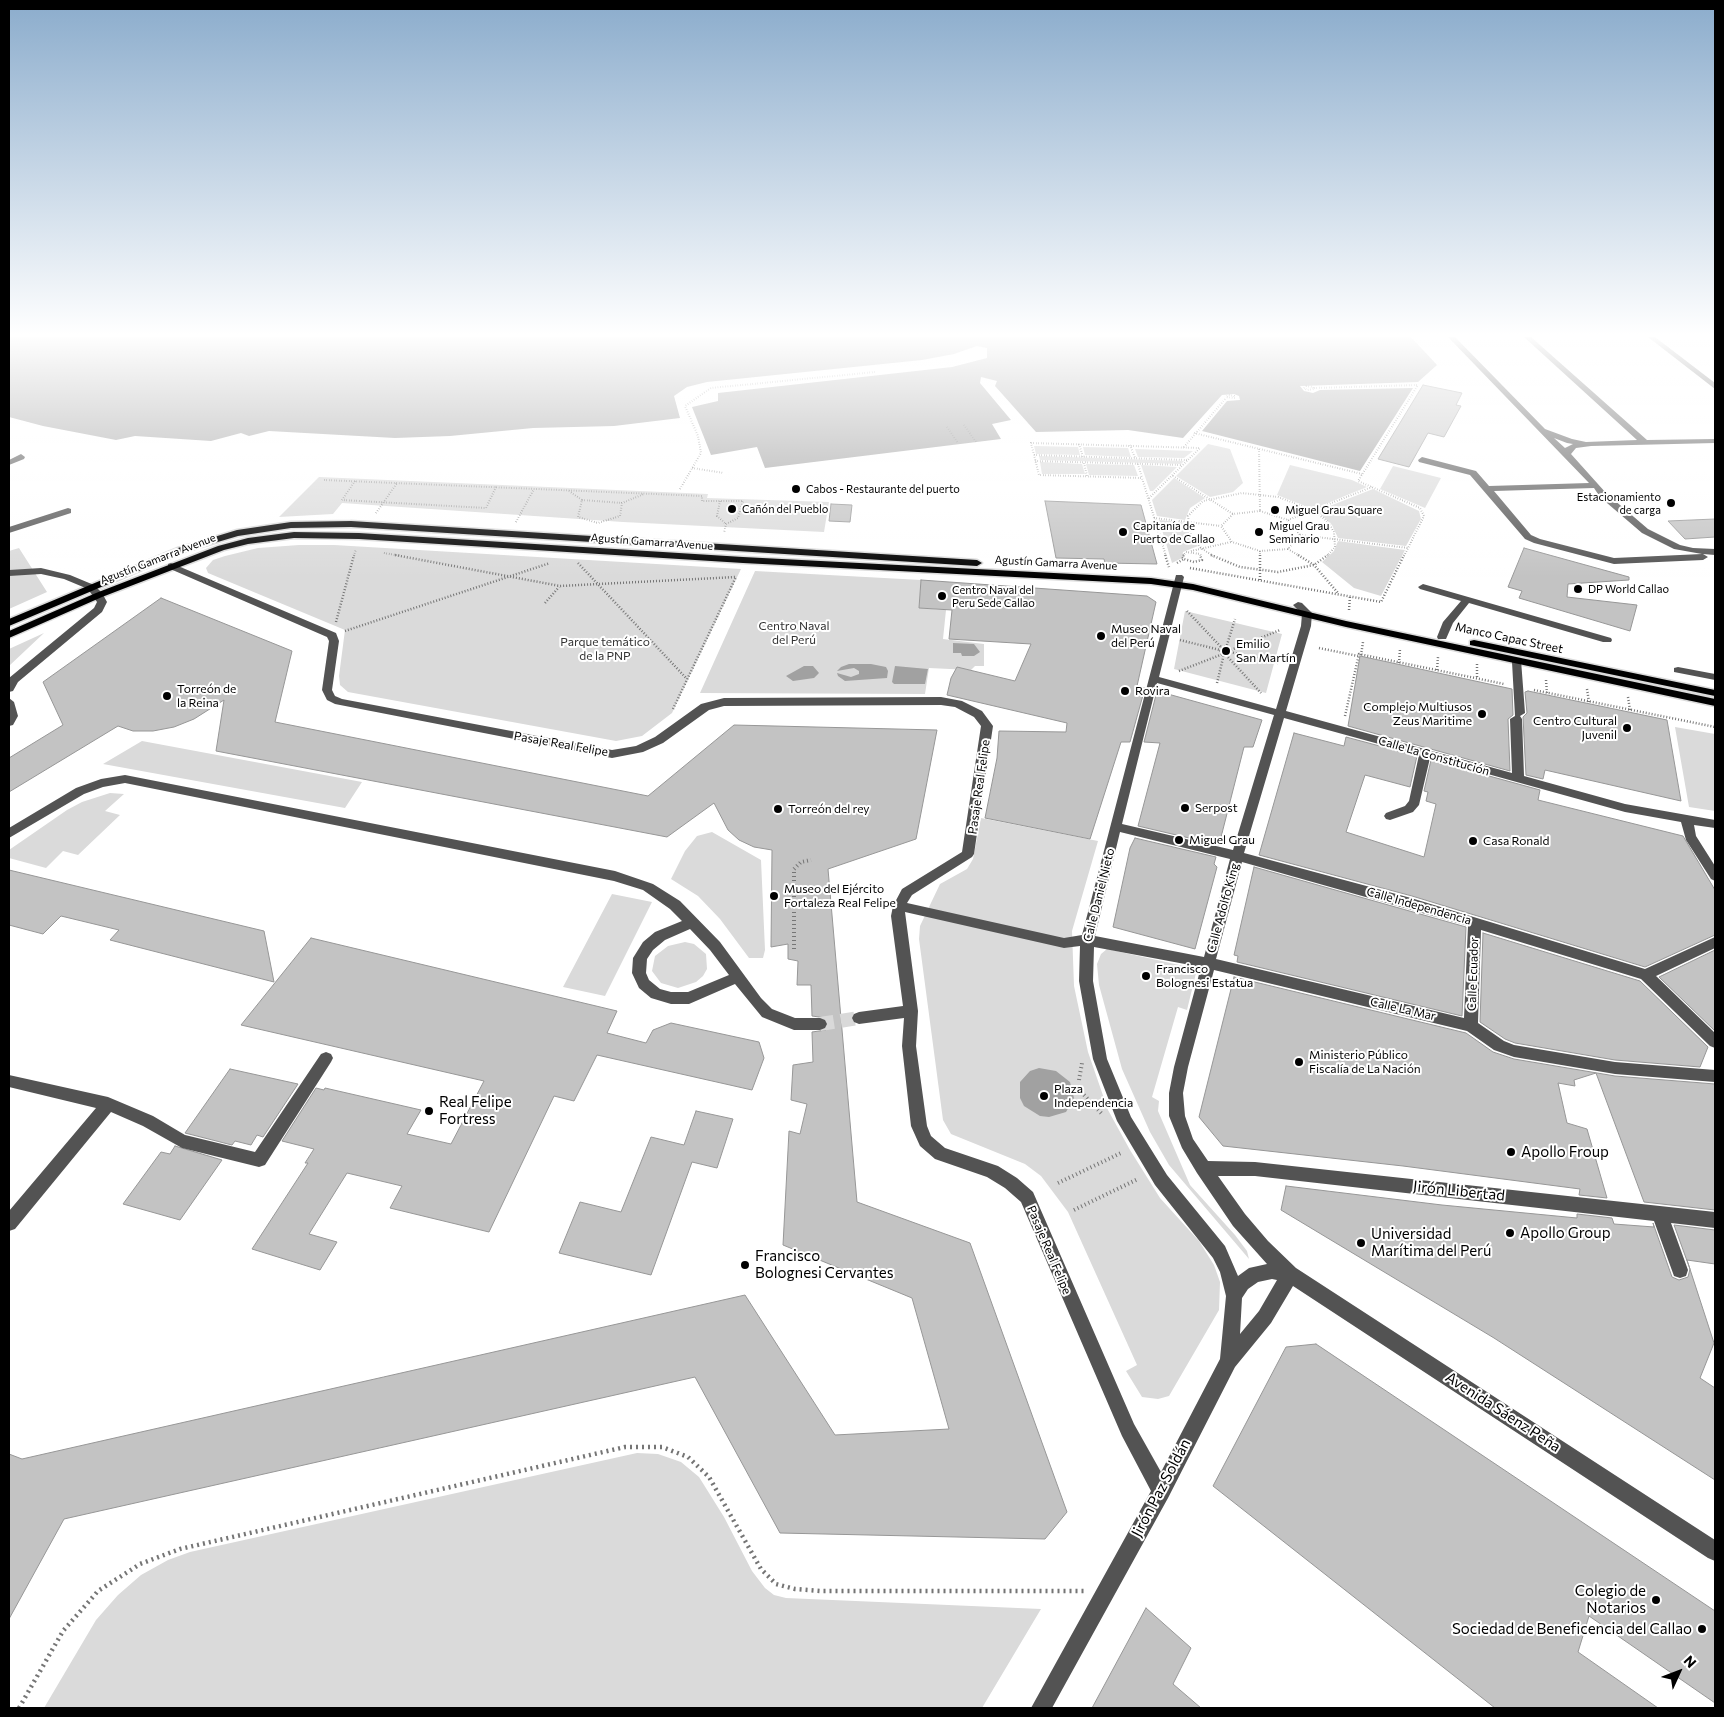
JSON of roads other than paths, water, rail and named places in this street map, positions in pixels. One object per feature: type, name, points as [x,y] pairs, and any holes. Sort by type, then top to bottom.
[{"type":"main road","name":"Agustín Gamarra Avenue","points":[[9,624],[181,550],[236,533],[291,525],[366,525],[720,548],[1091,569],[1178,581],[1298,605]]},
{"type":"main road","name":"Agustín Gamarra Avenue","points":[[9,635],[99,595],[220,548],[263,539],[302,535],[359,536],[743,560],[1178,581],[1308,615]]},
{"type":"main road","name":"Manco Capac Street","points":[[1298,605],[1442,637],[1715,693]]},
{"type":"main road","name":"Manco Capac Street","points":[[1308,615],[1517,662],[1715,703]]},
{"type":"street","points":[[1528,417],[1596,485],[1603,495],[1629,519],[1662,540],[1713,557]]},
{"type":"street","points":[[1617,417],[1644,442]]},
{"type":"street","points":[[1537,427],[1570,441],[1591,444]]},
{"type":"street","points":[[1566,455],[1568,450],[1574,446],[1591,444],[1715,441]]},
{"type":"street","points":[[9,463],[22,457]]},
{"type":"street","points":[[1422,460],[1473,473],[1528,537],[1537,541],[1614,561],[1713,557]]},
{"type":"street","points":[[1489,490],[1596,485]]},
{"type":"street","points":[[9,530],[68,511]]},
{"type":"street","name":"Pasaje Real Felipe","points":[[171,566],[332,635],[334,641],[327,690],[331,698],[339,702],[612,754],[639,749],[659,740],[705,707],[724,702],[941,701],[972,709],[984,720],[986,726],[970,848],[964,858],[927,878],[907,892],[899,906],[898,916],[911,1011],[910,1046],[918,1126],[925,1141],[940,1154],[992,1171],[1011,1183],[1027,1197],[1128,1430],[1161,1491]]},
{"type":"street","points":[[9,573],[41,571],[67,577],[92,587],[102,602],[98,610],[20,674],[9,689]]},
{"type":"street","name":"Calle Daniel Nieto","points":[[1178,581],[1155,679],[1087,940],[1086,980],[1100,1059],[1124,1121],[1161,1180],[1219,1252],[1228,1271],[1234,1296],[1229,1361]]},
{"type":"street","points":[[1423,588],[1607,640]]},
{"type":"street","points":[[1442,637],[1448,622],[1467,600]]},
{"type":"street","points":[[1298,605],[1306,610],[1308,615]]},
{"type":"street","name":"Calle Adolfo King","points":[[1290,1274],[1262,1247],[1239,1220],[1187,1143],[1177,1116],[1176,1093],[1237,856],[1308,615]]},
{"type":"street","points":[[1517,662],[1518,780]]},
{"type":"street","points":[[1681,686],[1677,666],[1715,677]]},
{"type":"street","name":"Calle La Constitución","points":[[1155,679],[1625,808],[1687,821],[1715,824]]},
{"type":"street","points":[[9,702],[12,716],[9,722]]},
{"type":"street","points":[[1390,816],[1409,809],[1414,802],[1425,754]]},
{"type":"street","points":[[9,834],[80,791],[101,783],[125,779],[615,876],[648,887],[675,905],[715,946],[756,1002],[767,1013],[794,1024],[820,1024]]},
{"type":"street","points":[[1687,821],[1690,837],[1715,876]]},
{"type":"street","name":"Calle Independencia","points":[[1116,827],[1237,856],[1475,922],[1646,974]]},
{"type":"street","name":"Calle La Mar","points":[[899,906],[1064,943],[1087,940],[1209,963],[1471,1026],[1499,1046],[1514,1051],[1615,1068],[1715,1076]]},
{"type":"street","points":[[692,922],[660,936],[648,946],[640,958],[639,973],[644,984],[656,994],[671,998],[689,998],[738,978]]},
{"type":"street","name":"Calle Ecuador","points":[[1471,1026],[1475,922]]},
{"type":"street","points":[[1715,942],[1646,974],[1715,1042]]},
{"type":"street","points":[[859,1018],[911,1011]]},
{"type":"street","points":[[9,1080],[108,1104],[148,1121],[182,1142],[259,1160],[326,1058]]},
{"type":"street","points":[[9,1223],[108,1104]]},
{"type":"street","name":"Jirón Libertad","points":[[1203,1168],[1255,1168],[1715,1220]]},
{"type":"street","points":[[1660,1214],[1680,1270]]},
{"type":"street","points":[[1234,1296],[1242,1283],[1255,1274],[1272,1271],[1290,1274]]},
{"type":"street","name":"Jirón Paz Soldán","points":[[1041,1708],[1161,1491],[1229,1361],[1265,1317],[1290,1274]]},
{"type":"street","name":"Avenida Sáenz Peña","points":[[1290,1274],[1715,1551]]},
{"type":"tunnel","points":[[820,1024],[859,1018]]},
{"type":"place","name":"Cabos - Restaurante del puerto","points":[[796,489]]},
{"type":"place","name":"Estacionamiento de carga","points":[[1671,503]]},
{"type":"place","name":"Cañón del Pueblo","points":[[732,509]]},
{"type":"place","name":"Miguel Grau Square","points":[[1275,510]]},
{"type":"place","name":"Capitanía de Puerto de Callao","points":[[1123,532]]},
{"type":"place","name":"Miguel Grau Seminario","points":[[1259,532]]},
{"type":"place","name":"DP World Callao","points":[[1578,589]]},
{"type":"place","name":"Centro Naval del Peru Sede Callao","points":[[942,596]]},
{"type":"place","name":"Museo Naval del Perú","points":[[1101,636]]},
{"type":"place","name":"Emilio San Martín","points":[[1226,651]]},
{"type":"place","name":"Rovira","points":[[1125,691]]},
{"type":"place","name":"Torreón de la Reina","points":[[167,696]]},
{"type":"place","name":"Complejo Multiusos Zeus Maritime","points":[[1482,714]]},
{"type":"place","name":"Centro Cultural Juvenil","points":[[1627,728]]},
{"type":"place","name":"Serpost","points":[[1185,808]]},
{"type":"place","name":"Torreón del rey","points":[[778,809]]},
{"type":"place","name":"Miguel Grau","points":[[1179,840]]},
{"type":"place","name":"Casa Ronald","points":[[1473,841]]},
{"type":"place","name":"Museo del Ejército Fortaleza Real Felipe","points":[[774,896]]},
{"type":"place","name":"Francisco Bolognesi Estatua","points":[[1146,976]]},
{"type":"place","name":"Ministerio Público Fiscalía de La Nación","points":[[1299,1062]]},
{"type":"place","name":"Plaza Independencia","points":[[1044,1096]]},
{"type":"place","name":"Real Felipe Fortress","points":[[429,1111]]},
{"type":"place","name":"Apollo Froup","points":[[1511,1152]]},
{"type":"place","name":"Apollo Group","points":[[1510,1233]]},
{"type":"place","name":"Universidad Marítima del Perú","points":[[1361,1243]]},
{"type":"place","name":"Francisco Bolognesi Cervantes","points":[[745,1265]]},
{"type":"place","name":"Colegio de Notarios","points":[[1656,1600]]},
{"type":"place","name":"Sociedad de Beneficencia del Callao","points":[[1702,1629]]},
{"type":"park label","name":"Centro Naval del Perú","points":[[794,633]]},
{"type":"park label","name":"Parque temático de la PNP","points":[[605,649]]}]
